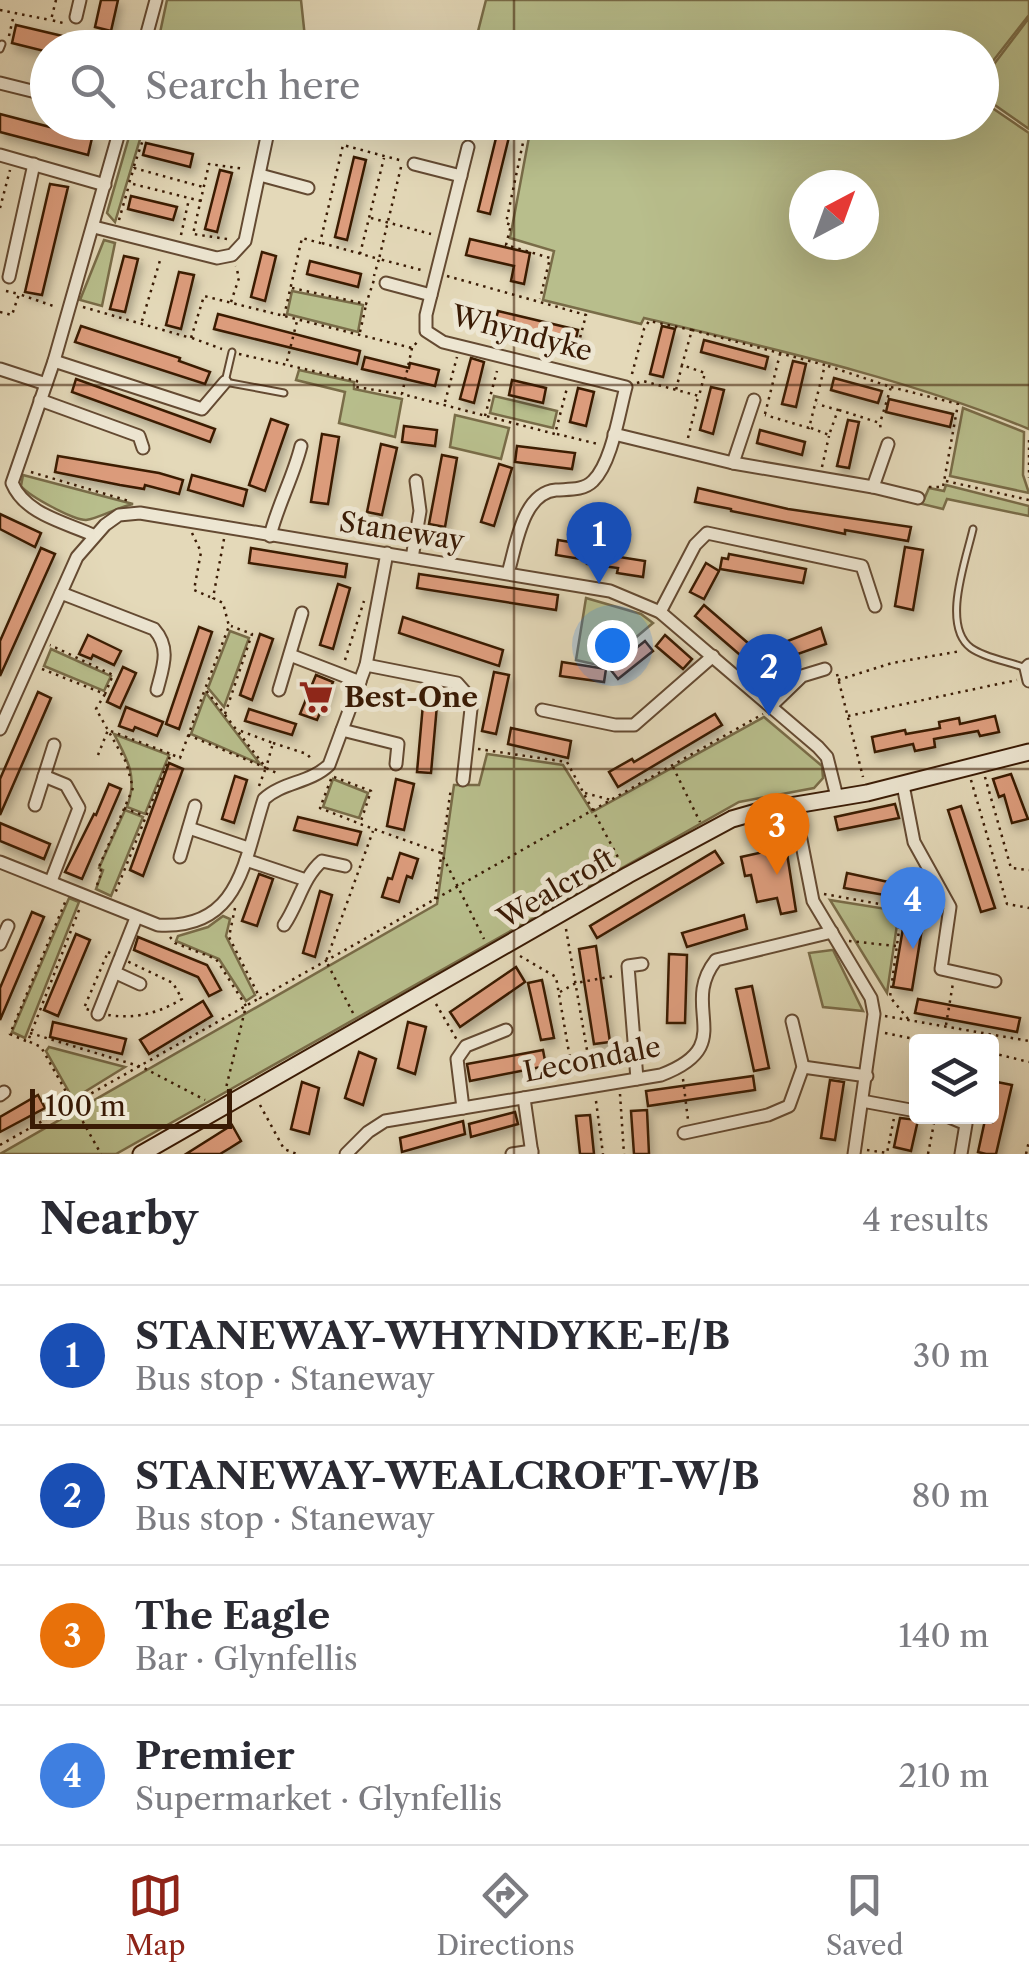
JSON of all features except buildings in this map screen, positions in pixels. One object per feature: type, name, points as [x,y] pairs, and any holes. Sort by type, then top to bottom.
[{"type":"street","points":[[76,17],[80,0]]},
{"type":"street","points":[[148,30],[156,0]]},
{"type":"street","points":[[0,82],[30,90]]},
{"type":"street","points":[[93,535],[32,508],[17,495],[12,483],[54,361],[117,140]]},
{"type":"street","points":[[94,227],[217,258],[232,255],[245,241],[267,140]]},
{"type":"street","name":"Whyndyke","points":[[468,146],[426,315],[426,332],[443,342],[626,386],[610,448],[592,482],[575,490],[550,490],[534,502],[524,518],[508,573]]},
{"type":"street","points":[[6,157],[105,185]]},
{"type":"street","points":[[408,163],[461,176]]},
{"type":"street","points":[[10,277],[34,164]]},
{"type":"street","points":[[260,174],[308,188]]},
{"type":"street","points":[[380,282],[431,294]]},
{"type":"street","points":[[54,361],[202,409],[226,382]]},
{"type":"street","points":[[0,369],[46,384]]},
{"type":"street","points":[[40,400],[139,436],[143,448]]},
{"type":"street","points":[[733,462],[754,400]]},
{"type":"street","points":[[614,434],[918,498]]},
{"type":"street","points":[[873,487],[888,444]]},
{"type":"street","points":[[270,536],[280,498],[293,479],[301,446]]},
{"type":"street","points":[[0,462],[15,467]]},
{"type":"street","points":[[412,558],[420,511],[416,482]]},
{"type":"street","points":[[2,720],[76,557],[93,535],[120,515],[140,513]]},
{"type":"street","name":"Staneway","points":[[140,513],[610,591],[660,612],[771,706],[827,757],[837,797]]},
{"type":"street","points":[[660,612],[695,545],[707,534],[862,566],[875,606]]},
{"type":"street","points":[[0,862],[158,924],[184,926],[206,918],[228,900],[264,799],[271,792],[327,774],[366,664],[387,553]]},
{"type":"street","points":[[60,593],[154,630],[164,641],[158,690]]},
{"type":"street","points":[[278,690],[302,613]]},
{"type":"street","points":[[290,655],[360,682]]},
{"type":"street","points":[[542,710],[615,725],[634,724],[713,656]]},
{"type":"street","points":[[366,664],[457,683],[472,700],[463,780]]},
{"type":"street","points":[[771,706],[802,676],[825,669]]},
{"type":"street","points":[[342,730],[398,744],[396,764]]},
{"type":"street","points":[[36,805],[54,746]]},
{"type":"street","name":"Wealcroft","points":[[140,1154],[628,875],[732,820],[794,804],[867,793],[1029,753]]},
{"type":"street","points":[[44,776],[66,785],[79,808],[50,881]]},
{"type":"street","points":[[903,784],[914,842],[950,907],[941,969],[995,981]]},
{"type":"street","points":[[794,804],[810,892],[871,998],[874,1014],[855,1151]]},
{"type":"street","points":[[180,857],[195,806]]},
{"type":"street","points":[[189,828],[306,880]]},
{"type":"street","points":[[284,925],[306,880],[322,861],[345,866]]},
{"type":"street","points":[[98,1014],[136,918]]},
{"type":"street","points":[[0,944],[8,926]]},
{"type":"street","name":"Lecondale","points":[[346,1154],[368,1132],[385,1122],[681,1068],[694,1060],[700,1049],[704,1031],[702,986],[706,971],[716,960],[832,932]]},
{"type":"street","points":[[637,1079],[628,966],[642,964]]},
{"type":"street","points":[[116,973],[140,984]]},
{"type":"street","points":[[687,1132],[768,1115],[789,1106],[804,1067],[792,1021]]},
{"type":"street","points":[[463,1108],[457,1059],[466,1046],[506,1030]]},
{"type":"street","points":[[804,1067],[867,1076]]},
{"type":"street","points":[[512,1154],[532,1153],[524,1098]]},
{"type":"street","points":[[862,1101],[909,1110]]},
{"type":"street","points":[[960,1154],[966,1124]]},
{"type":"lane","points":[[232,352],[226,382],[284,394]]},
{"type":"lane","points":[[973,530],[956,608],[960,637],[973,650],[1028,673]]},
{"type":"path","points":[[51,20],[56,0]]},
{"type":"path","points":[[0,10],[74,26],[76,17]]},
{"type":"path","points":[[1,47],[8,40],[15,13]]},
{"type":"path","points":[[115,234],[143,140]]},
{"type":"path","points":[[468,146],[470,140]]},
{"type":"path","points":[[524,140],[506,223],[510,225],[506,245],[550,258],[540,300]]},
{"type":"path","points":[[320,243],[342,145],[408,163],[379,259],[380,282],[366,304],[360,335]]},
{"type":"path","points":[[360,254],[384,156]]},
{"type":"path","points":[[0,208],[6,157]]},
{"type":"path","points":[[245,241],[194,234],[209,164],[260,174]]},
{"type":"path","points":[[134,168],[204,188]]},
{"type":"path","points":[[130,184],[202,201]]},
{"type":"path","points":[[141,324],[190,198]]},
{"type":"path","points":[[370,218],[445,238]]},
{"type":"path","points":[[284,316],[302,238],[379,259]]},
{"type":"path","points":[[231,302],[239,278],[232,255]]},
{"type":"path","points":[[290,288],[366,304]]},
{"type":"path","points":[[6,292],[357,381],[356,387],[402,394]]},
{"type":"path","points":[[0,312],[12,315],[19,294]]},
{"type":"path","points":[[191,338],[204,296],[412,348],[426,332]]},
{"type":"path","points":[[286,364],[298,319]]},
{"type":"path","points":[[699,396],[642,381],[630,385],[649,322],[780,352],[958,404],[943,487],[926,485],[918,498]]},
{"type":"path","points":[[676,390],[692,330]]},
{"type":"path","points":[[444,405],[460,346]]},
{"type":"path","points":[[780,352],[765,415],[829,435]]},
{"type":"path","points":[[485,416],[501,354]]},
{"type":"path","points":[[809,428],[825,365]]},
{"type":"path","points":[[682,366],[705,373],[684,450]]},
{"type":"path","points":[[888,444],[880,422],[890,387]]},
{"type":"path","points":[[816,404],[880,422]]},
{"type":"path","points":[[820,480],[838,410]]},
{"type":"path","points":[[556,434],[610,448]]},
{"type":"path","points":[[1029,440],[1029,478]]},
{"type":"path","points":[[15,467],[138,504],[140,513]]},
{"type":"path","points":[[944,480],[1029,500]]},
{"type":"path","points":[[108,730],[180,758],[229,626],[223,603],[194,590],[201,552],[187,523]]},
{"type":"path","points":[[213,598],[226,528]]},
{"type":"path","points":[[341,674],[369,587]]},
{"type":"path","points":[[224,715],[252,634],[229,626]]},
{"type":"path","points":[[28,1041],[102,871],[98,868],[133,788],[126,762],[96,709],[113,675],[40,640]]},
{"type":"path","points":[[838,680],[892,663],[973,650]]},
{"type":"path","points":[[29,664],[105,694]]},
{"type":"path","points":[[825,669],[835,667],[867,793]]},
{"type":"path","points":[[848,716],[1028,673]]},
{"type":"path","points":[[204,689],[266,768]]},
{"type":"path","points":[[0,1145],[766,713],[771,706]]},
{"type":"path","points":[[235,729],[307,754],[327,774],[371,791],[360,824]]},
{"type":"path","points":[[98,756],[108,730]]},
{"type":"path","points":[[188,735],[300,782]]},
{"type":"path","points":[[266,768],[274,743]]},
{"type":"path","points":[[467,747],[567,762],[628,875]]},
{"type":"path","points":[[110,907],[171,754]]},
{"type":"path","points":[[672,766],[706,833]]},
{"type":"path","points":[[975,768],[1011,868],[1029,870]]},
{"type":"path","points":[[975,768],[1007,904],[1029,908]]},
{"type":"path","points":[[327,774],[320,808],[441,853],[492,954]]},
{"type":"path","points":[[435,901],[452,783],[463,780]]},
{"type":"path","points":[[584,793],[611,800]]},
{"type":"path","points":[[124,808],[146,816]]},
{"type":"path","points":[[360,1027],[326,961],[374,829]]},
{"type":"path","points":[[10,1034],[70,890]]},
{"type":"path","points":[[810,892],[902,908],[890,997],[909,1020]]},
{"type":"path","points":[[228,900],[236,908],[229,937],[260,998]]},
{"type":"path","points":[[564,914],[604,1154]]},
{"type":"path","points":[[30,1033],[142,1067],[221,1108],[246,1006],[216,960],[175,943],[158,924]]},
{"type":"path","points":[[840,946],[852,940],[897,946]]},
{"type":"path","points":[[509,944],[522,958],[556,977],[576,1090]]},
{"type":"path","points":[[946,1026],[955,972]]},
{"type":"path","points":[[558,993],[576,984],[628,974]]},
{"type":"path","points":[[435,1002],[455,1039],[466,1046]]},
{"type":"path","points":[[874,1014],[1029,1041]]},
{"type":"path","points":[[0,1030],[40,1046],[101,1154]]},
{"type":"path","points":[[874,1031],[909,1038]]},
{"type":"path","points":[[999,1055],[1029,1062]]},
{"type":"path","points":[[681,1068],[687,1132]]},
{"type":"path","points":[[619,1082],[624,1154]]},
{"type":"path","points":[[251,1090],[284,1148],[297,1154]]},
{"type":"path","points":[[855,1151],[887,1153],[896,1107]]},
{"type":"path","points":[[928,1154],[934,1124]]},
{"type":"path","points":[[1026,1154],[1029,1141]]},
{"type":"green space","points":[[167,0],[301,0],[304,30],[161,30]]},
{"type":"green space","points":[[486,0],[1029,0],[1029,15],[999,53],[999,30],[478,30]]},
{"type":"green space","points":[[1029,18],[1029,129],[999,108],[999,58]]},
{"type":"green space","points":[[999,113],[1029,133],[1029,429],[935,394],[839,366],[644,318],[641,324],[543,300],[554,251],[510,238],[528,140],[999,140]]},
{"type":"green space","points":[[128,140],[140,140],[115,222],[107,213]]},
{"type":"green space","points":[[104,240],[115,243],[102,306],[80,300]]},
{"type":"green space","points":[[292,291],[363,305],[358,332],[287,314]]},
{"type":"green space","points":[[299,370],[354,382],[354,389],[402,399],[395,437],[339,423],[345,392],[296,380]]},
{"type":"green space","points":[[494,396],[557,411],[553,428],[490,413]]},
{"type":"green space","points":[[963,408],[1024,432],[1023,475],[1029,493],[950,476]]},
{"type":"green space","points":[[455,415],[509,428],[501,459],[450,447]]},
{"type":"green space","points":[[23,475],[133,504],[80,519],[26,490],[21,486]]},
{"type":"green space","points":[[946,485],[1029,506],[1029,516],[947,499],[943,509],[922,504],[929,488],[944,491]]},
{"type":"green space","points":[[586,598],[641,614],[653,623],[602,666],[576,660]]},
{"type":"green space","points":[[230,631],[249,638],[224,707],[208,688]]},
{"type":"green space","points":[[51,649],[111,676],[104,691],[44,666]]},
{"type":"green space","points":[[206,693],[260,764],[191,734]]},
{"type":"green space","points":[[764,717],[822,766],[823,778],[814,788],[739,802],[116,1154],[0,1154],[437,904],[454,785],[479,785],[487,754],[563,765],[592,812]]},
{"type":"green space","points":[[114,734],[169,755],[145,814],[127,807],[132,787],[130,769]]},
{"type":"green space","points":[[333,779],[368,793],[359,818],[323,807]]},
{"type":"green space","points":[[125,810],[143,817],[111,896],[96,889],[103,870],[99,868]]},
{"type":"green space","points":[[69,898],[79,902],[25,1038],[12,1032]]},
{"type":"green space","points":[[830,900],[899,911],[887,993]]},
{"type":"green space","points":[[223,916],[230,919],[226,936],[255,995],[246,1001],[219,959],[176,941],[178,936],[208,927]]},
{"type":"green space","points":[[833,950],[863,1011],[823,1007],[809,953]]},
{"type":"green space","points":[[49,1047],[125,1067],[73,1099],[46,1051]]},
{"type":"place","name":"STANEWAY-WHYNDYKE-E/B","points":[[599,584]]},
{"type":"place","name":"Best-One","points":[[316,697]]},
{"type":"place","name":"STANEWAY-WEALCROFT-W/B","points":[[769,716]]},
{"type":"place","name":"The Eagle","points":[[777,875]]},
{"type":"place","name":"Premier","points":[[913,949]]}]
